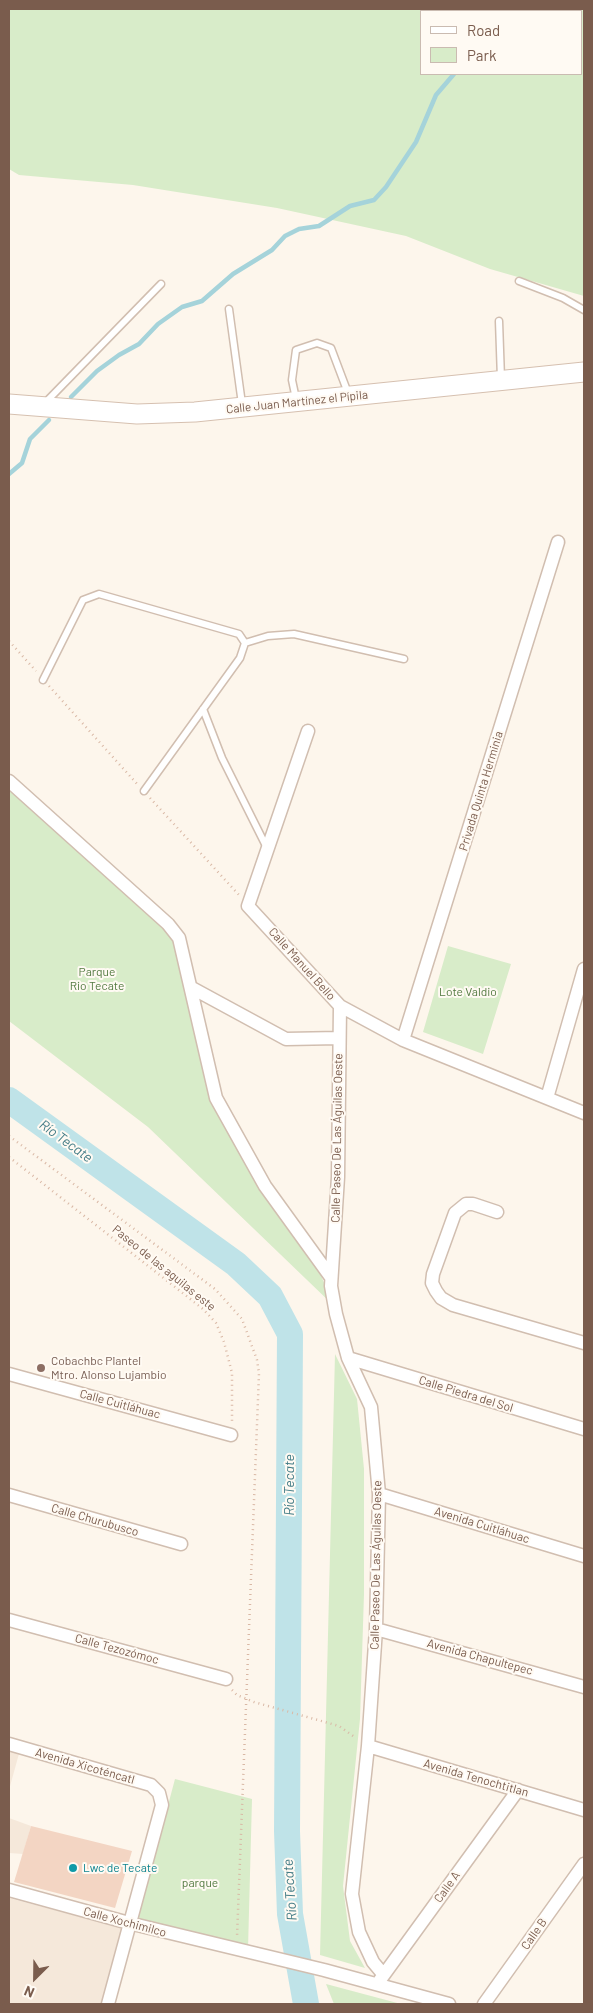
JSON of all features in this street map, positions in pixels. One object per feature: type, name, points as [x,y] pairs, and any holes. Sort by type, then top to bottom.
[{"type":"main road","name":"Calle Juan Martínez el Pípila","points":[[9,404],[137,414],[297,403],[584,372]]},
{"type":"street","name":"Privada Quinta Herminia","points":[[403,1040],[558,542]]},
{"type":"street","points":[[248,906],[308,731]]},
{"type":"street","points":[[9,781],[168,924],[179,938],[216,1098],[265,1186],[330,1276]]},
{"type":"street","name":"Calle Manuel Bello","points":[[248,906],[340,1006],[403,1040],[584,1113]]},
{"type":"street","points":[[547,1098],[584,969]]},
{"type":"street","points":[[192,988],[286,1039],[339,1038]]},
{"type":"street","name":"Calle Paseo De Las Águilas Oeste","points":[[340,1006],[338,1178],[330,1276],[336,1314],[348,1358],[371,1407],[379,1494],[376,1629],[368,1746],[352,1872],[352,1894],[359,1932],[373,1962],[384,1974]]},
{"type":"street","points":[[498,1212],[466,1204],[455,1213],[434,1274],[432,1283],[436,1291],[441,1298],[453,1305],[584,1344]]},
{"type":"street","name":"Calle Piedra del Sol","points":[[348,1358],[584,1429]]},
{"type":"street","name":"Calle Cuitláhuac","points":[[9,1374],[231,1435]]},
{"type":"street","name":"Avenida Cuitláhuac","points":[[379,1494],[584,1556]]},
{"type":"street","name":"Calle Churubusco","points":[[9,1496],[181,1544]]},
{"type":"street","name":"Calle Tezozómoc","points":[[9,1620],[226,1679]]},
{"type":"street","name":"Avenida Chapultepec","points":[[376,1629],[584,1687]]},
{"type":"street","name":"Avenida Xicoténcatl","points":[[9,1744],[151,1785],[160,1793],[162,1805],[130,1924]]},
{"type":"street","name":"Avenida Tenochtitlan","points":[[368,1746],[584,1810]]},
{"type":"street","name":"Calle A","points":[[376,1985],[518,1790]]},
{"type":"street","name":"Calle B","points":[[484,2004],[584,1864]]},
{"type":"street","name":"Calle Xochimilco","points":[[9,1890],[130,1924],[324,1970],[448,2004]]},
{"type":"street","points":[[108,2004],[130,1924]]},
{"type":"lane","points":[[519,281],[550,292],[584,310]]},
{"type":"lane","points":[[41,407],[161,284]]},
{"type":"lane","points":[[229,309],[242,408]]},
{"type":"lane","points":[[499,321],[501,380]]},
{"type":"lane","points":[[297,403],[292,380],[296,350],[317,343],[331,348],[349,397]]},
{"type":"lane","points":[[43,680],[83,600],[99,594],[239,634],[245,643]]},
{"type":"lane","points":[[245,643],[268,636],[294,634],[404,658]]},
{"type":"lane","points":[[144,791],[240,658],[245,643]]},
{"type":"lane","points":[[203,709],[222,758],[268,850]]},
{"type":"path","points":[[9,641],[248,906]]},
{"type":"path","points":[[9,1136],[215,1289],[242,1319],[257,1360],[259,1373],[238,1950]]},
{"type":"path","name":"Paseo de las aguilas este","points":[[9,1157],[203,1309],[216,1323],[224,1342],[232,1373],[231,1435]]},
{"type":"path","points":[[226,1679],[237,1695],[254,1702],[339,1726],[368,1746]]},
{"type":"shaded area","points":[[9,1746],[20,1750],[9,1790]]},
{"type":"shaded area","points":[[9,1818],[31,1826],[23,1854],[9,1853]]},
{"type":"shaded area","points":[[9,1898],[122,1928],[103,2004],[9,2004]]},
{"type":"green space","points":[[9,9],[584,9],[584,296],[490,269],[406,236],[277,208],[133,185],[19,175],[9,169]]},
{"type":"green space","name":"Parque Rio Tecate","points":[[9,778],[130,891],[180,945],[231,1130],[312,1253],[333,1305],[148,1127],[9,1021]]},
{"type":"green space","name":"Lote Valdio","points":[[448,946],[511,964],[483,1054],[423,1032]]},
{"type":"green space","points":[[335,1354],[357,1399],[364,1469],[364,1594],[360,1719],[343,1886],[350,1941],[365,1968],[320,1955]]},
{"type":"green space","name":"parque","points":[[175,1779],[252,1799],[248,1949],[138,1918]]},
{"type":"green space","points":[[326,1984],[401,2004],[334,2004]]},
{"type":"building","name":"Lwc de Tecate","points":[[31,1826],[132,1851],[115,1908],[14,1882]]},
{"type":"waterway","points":[[71,397],[97,371],[119,355],[139,344],[158,324],[182,307],[202,301],[233,274],[272,250],[285,236],[299,229],[319,226],[350,206],[374,200],[386,187],[416,142],[436,95],[453,75]]},
{"type":"waterway","points":[[9,474],[22,463],[30,439],[49,420]]},
{"type":"waterway","name":"Río Tecate","points":[[9,1100],[236,1264],[270,1296],[290,1334],[287,1831],[290,1914],[306,2004]]},
{"type":"place","name":"Cobachbc Plantel Mtro. Alonso Lujambio","points":[[41,1368]]},
{"type":"place","name":"Lwc de Tecate","points":[[73,1868]]}]
